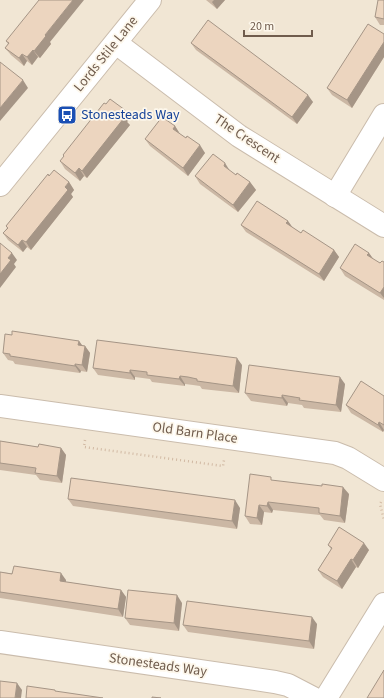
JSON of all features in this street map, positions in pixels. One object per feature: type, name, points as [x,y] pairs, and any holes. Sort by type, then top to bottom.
[{"type":"street","name":"Lords Stile Lane","points":[[1,183],[150,0]]},
{"type":"street","name":"The Crescent","points":[[116,43],[239,136],[384,226]]},
{"type":"street","points":[[335,196],[384,115]]},
{"type":"street","name":"Old Barn Place","points":[[0,406],[335,453],[348,458],[384,480]]},
{"type":"street","points":[[326,698],[384,604]]},
{"type":"street","name":"Stonesteads Way","points":[[0,642],[275,682],[288,685],[313,698]]},
{"type":"path","points":[[384,497],[380,504],[384,520]]},
{"type":"shaded area","points":[[0,0],[384,0],[384,698],[0,698]]},
{"type":"building","points":[[39,0],[73,0],[34,51],[33,50],[27,57],[22,54],[19,58],[5,48],[9,43],[6,41]]},
{"type":"building","points":[[378,0],[384,0],[384,19],[375,17]]},
{"type":"building","points":[[208,20],[308,95],[292,117],[191,43]]},
{"type":"building","points":[[368,24],[384,34],[384,42],[347,100],[327,88]]},
{"type":"building","points":[[0,62],[23,80],[0,108]]},
{"type":"building","points":[[110,99],[125,110],[121,116],[124,118],[82,171],[79,168],[75,173],[60,161],[64,156],[63,155],[104,103],[106,104]]},
{"type":"building","points":[[162,117],[175,126],[173,129],[200,145],[183,168],[145,139]]},
{"type":"building","points":[[213,154],[225,163],[224,166],[236,175],[237,173],[250,182],[233,205],[195,176]]},
{"type":"building","points":[[54,170],[69,182],[65,187],[68,190],[26,242],[22,240],[18,245],[3,233],[8,228],[6,226],[48,174],[49,176]]},
{"type":"building","points":[[257,201],[288,221],[286,223],[301,233],[303,230],[334,250],[319,274],[241,225]]},
{"type":"building","points":[[0,243],[12,253],[8,258],[11,260],[0,274]]},
{"type":"building","points":[[355,244],[369,253],[367,255],[380,263],[382,261],[384,262],[384,287],[380,293],[340,268]]},
{"type":"building","points":[[12,331],[79,341],[78,345],[85,346],[82,365],[75,364],[75,366],[10,356],[10,354],[3,353],[5,334],[12,335]]},
{"type":"building","points":[[97,340],[237,358],[233,386],[197,381],[197,379],[188,377],[180,376],[179,379],[147,375],[147,372],[130,370],[130,373],[93,368]]},
{"type":"building","points":[[249,365],[340,377],[336,405],[299,400],[300,398],[282,395],[282,398],[245,393]]},
{"type":"building","points":[[361,381],[384,396],[384,425],[379,422],[378,425],[346,405]]},
{"type":"building","points":[[0,441],[38,447],[39,444],[61,448],[57,476],[35,473],[36,468],[0,463]]},
{"type":"building","points":[[250,474],[271,477],[271,480],[343,487],[340,516],[319,513],[319,508],[268,502],[267,506],[259,505],[257,518],[245,516]]},
{"type":"building","points":[[71,478],[235,500],[232,521],[68,499]]},
{"type":"building","points":[[339,527],[364,543],[353,560],[351,559],[337,581],[318,570],[332,548],[328,545]]},
{"type":"building","points":[[14,566],[61,573],[60,581],[121,590],[118,609],[0,592],[0,572],[12,574]]},
{"type":"building","points":[[128,590],[177,595],[174,623],[125,618]]},
{"type":"building","points":[[187,601],[312,617],[309,641],[183,625]]},
{"type":"building","points":[[384,670],[384,698],[367,698]]},
{"type":"building","points":[[0,681],[17,683],[15,698],[0,698]]},
{"type":"building","points":[[27,686],[55,691],[103,698],[26,698]]},
{"type":"place","name":"Stonesteads Way","points":[[67,115]]}]
